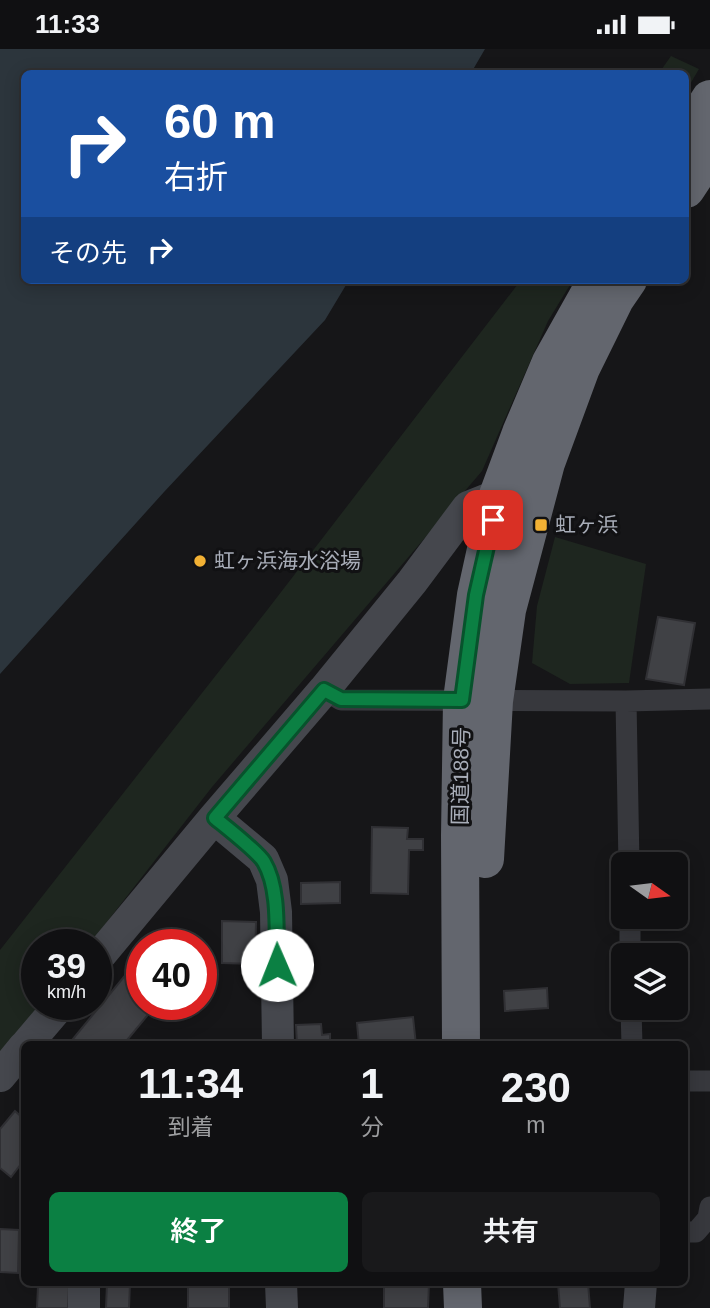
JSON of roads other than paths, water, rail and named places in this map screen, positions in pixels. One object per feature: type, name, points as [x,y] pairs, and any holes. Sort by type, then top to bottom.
[{"type":"highway","points":[[689,131],[710,99]]},
{"type":"highway","points":[[689,184],[710,152]]},
{"type":"highway","name":"国道188号","points":[[483,1041],[486,836],[478,700],[476,595],[498,495],[521,433],[551,362],[595,284]]},
{"type":"highway","name":"国道188号","points":[[461,1041],[460,835],[478,700],[507,610],[546,463],[582,368],[615,299],[625,284]]},
{"type":"highway","points":[[463,1286],[463,1308]]},
{"type":"highway","points":[[486,1286],[486,1308]]},
{"type":"street","points":[[112,941],[324,690],[412,582],[468,507],[498,495]]},
{"type":"street","points":[[324,690],[341,699],[710,699]]},
{"type":"street","points":[[626,701],[629,852]]},
{"type":"street","points":[[215,818],[263,859],[272,880],[276,912],[278,1041]]},
{"type":"street","points":[[32,1041],[48,1020]]},
{"type":"street","points":[[631,1020],[632,1041]]},
{"type":"street","points":[[688,1081],[710,1081]]},
{"type":"street","points":[[688,1232],[696,1232],[708,1218],[710,1207]]},
{"type":"street","points":[[84,1286],[85,1308]]},
{"type":"street","points":[[281,1286],[282,1308]]},
{"type":"street","points":[[639,1308],[641,1286]]},
{"type":"place","name":"虹ヶ浜","points":[[541,525]]},
{"type":"place","name":"虹ヶ浜海水浴場","points":[[200,561]]}]
